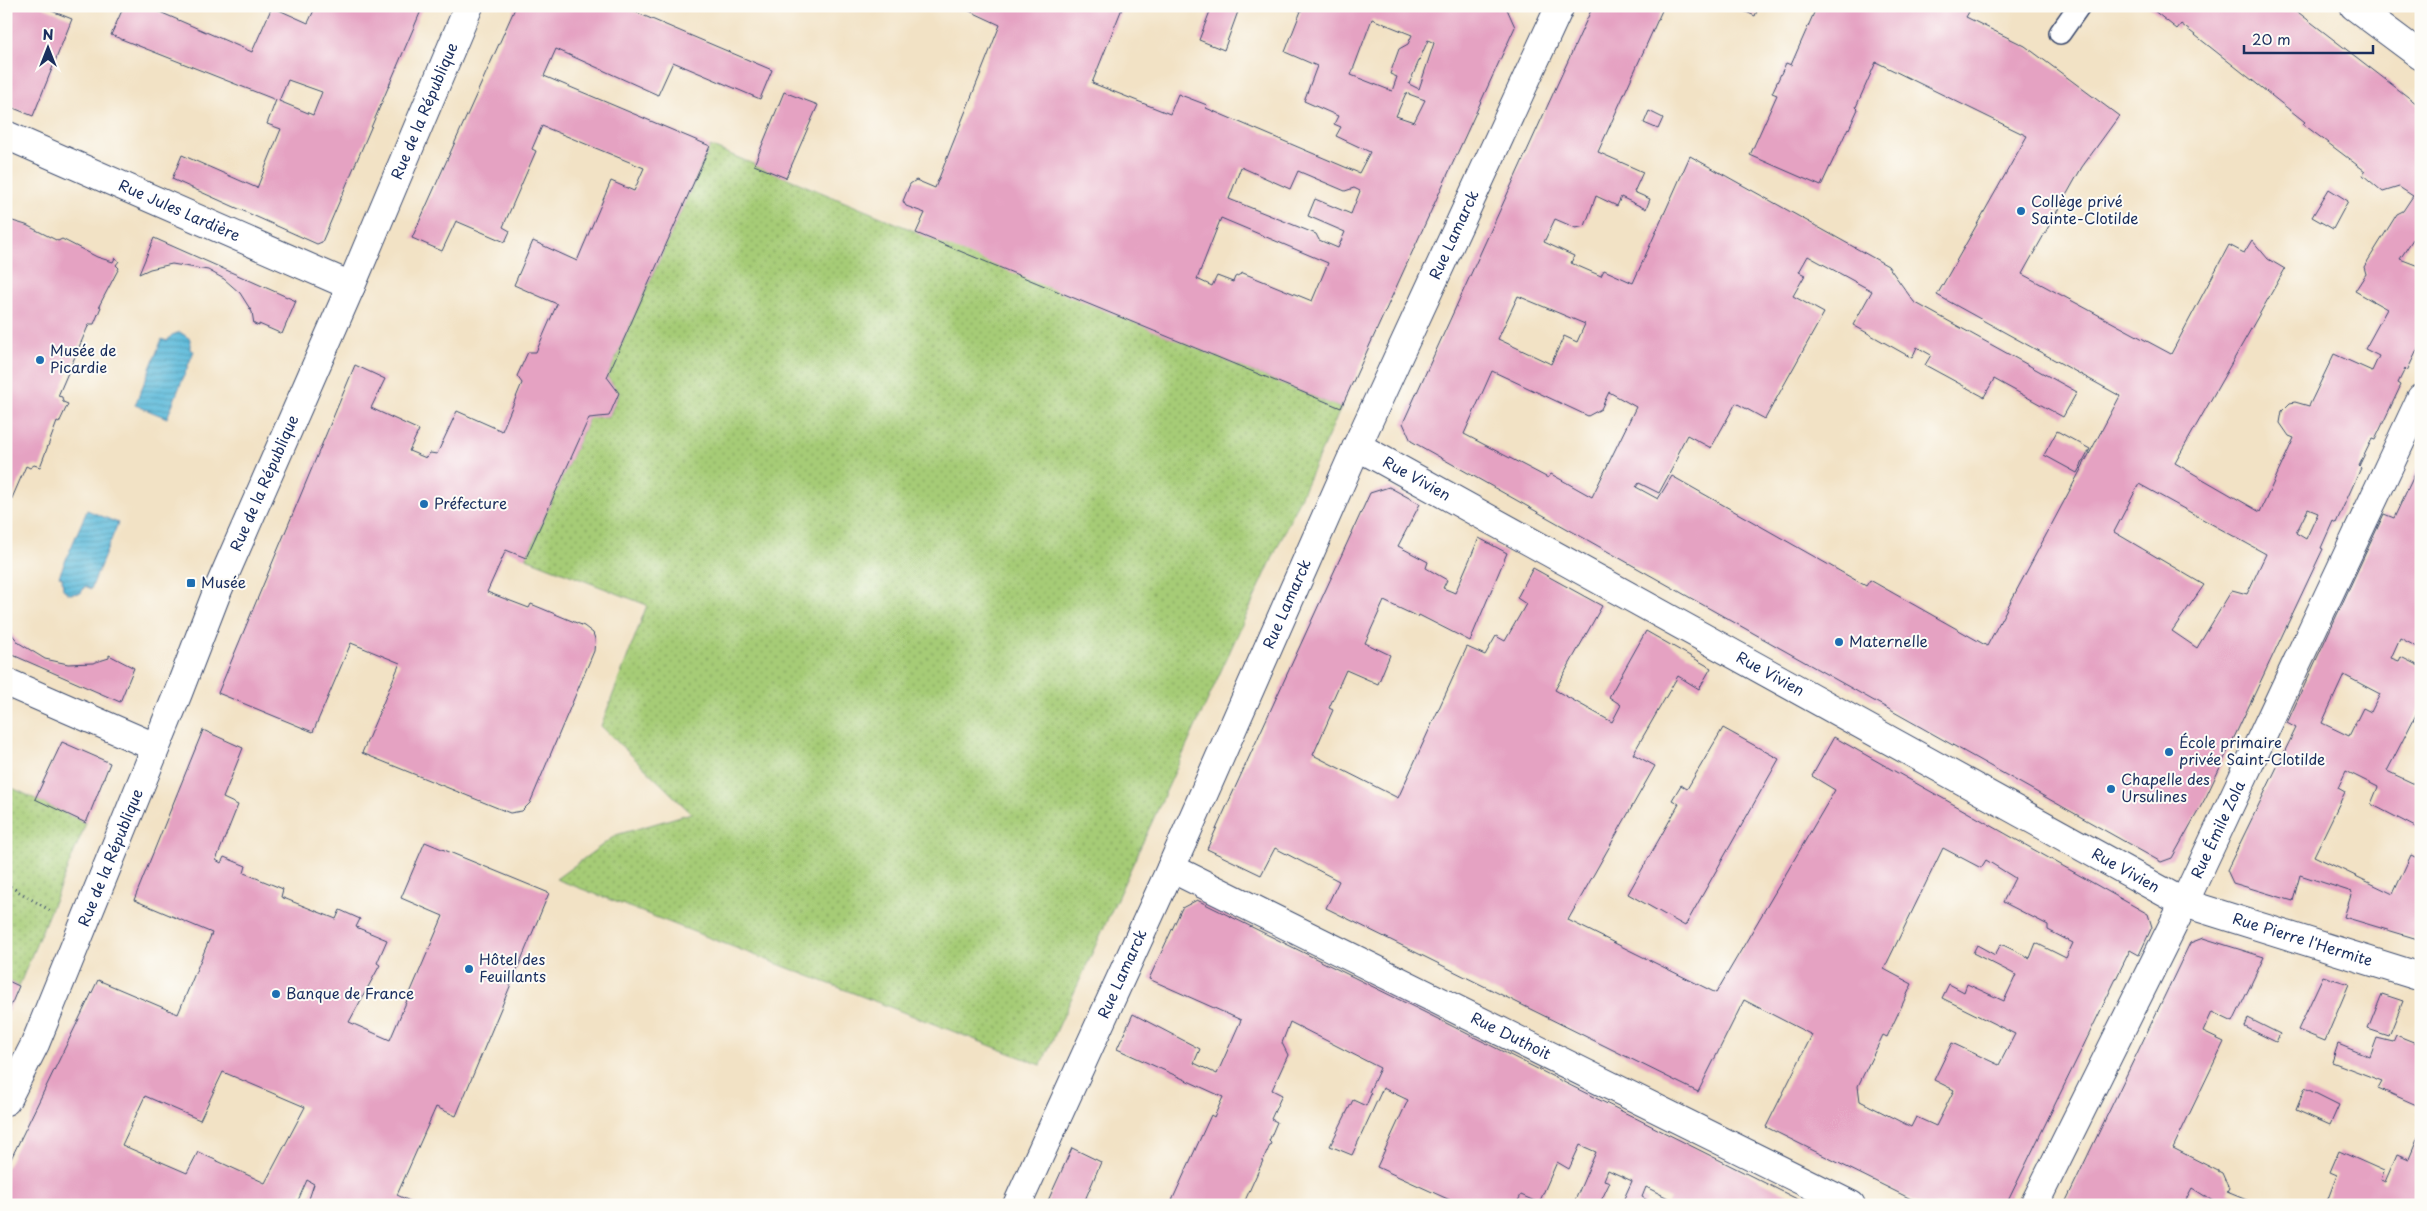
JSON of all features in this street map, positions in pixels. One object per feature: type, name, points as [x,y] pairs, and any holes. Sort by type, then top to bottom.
[{"type":"street","name":"Rue de la République","points":[[6,1101],[35,1044],[220,584],[351,286],[469,6]]},
{"type":"street","points":[[2354,6],[2421,56]]},
{"type":"street","name":"Rue Lamarck","points":[[1017,1205],[1171,868],[1357,446],[1557,7]]},
{"type":"street","name":"Rue Jules Lardière","points":[[6,135],[351,286]]},
{"type":"street","name":"Rue Émile Zola","points":[[2034,1205],[2184,902],[2421,398]]},
{"type":"street","name":"Rue Vivien","points":[[1357,446],[2184,902]]},
{"type":"street","points":[[6,682],[155,747]]},
{"type":"street","name":"Rue Duthoit","points":[[1171,868],[1851,1205]]},
{"type":"street","name":"Rue Pierre l'Hermite","points":[[2184,902],[2421,976]]},
{"type":"lane","points":[[2060,33],[2078,6]]},
{"type":"path","points":[[6,884],[82,929]]},
{"type":"green space","points":[[710,146],[1341,408],[1041,1065],[556,879],[616,835],[691,813],[601,726],[647,605],[526,558],[589,418],[609,416],[619,394],[607,377]]},
{"type":"green space","points":[[6,785],[86,823],[19,986],[6,980]]},
{"type":"water","points":[[180,332],[190,339],[190,350],[194,351],[167,418],[135,405],[162,339],[167,341],[172,335]]},
{"type":"water","points":[[87,510],[118,523],[91,589],[85,586],[81,593],[69,594],[63,589],[62,577],[59,576]]},
{"type":"building","points":[[6,6],[39,6],[72,19],[33,116],[6,105]]},
{"type":"building","points":[[124,6],[146,6],[252,52],[272,7],[308,23],[316,6],[423,6],[322,242],[317,244],[172,179],[182,155],[257,188],[281,129],[267,124],[276,100],[111,35]],"holes":[[[288,80],[322,92],[313,115],[279,101]]]},
{"type":"building","name":"Préfecture","points":[[516,6],[621,6],[772,70],[760,99],[673,62],[658,95],[556,49],[544,76],[710,146],[607,377],[619,393],[609,416],[589,418],[526,558],[506,550],[487,592],[529,608],[531,604],[584,626],[593,633],[595,639],[594,651],[530,803],[522,811],[510,813],[362,753],[400,663],[351,643],[313,732],[218,693],[355,365],[385,379],[371,408],[419,430],[409,451],[426,458],[430,453],[437,454],[457,411],[502,431],[522,383],[517,376],[528,352],[536,352],[557,304],[514,285],[533,241],[577,261],[611,181],[634,191],[644,168],[542,126],[532,149],[536,151],[503,227],[510,231],[505,242],[456,221],[442,251],[412,238]]},
{"type":"building","points":[[959,6],[1123,6],[1092,83],[1170,114],[1178,94],[1207,105],[1206,108],[1359,173],[1370,152],[1336,136],[1341,127],[1334,124],[1338,116],[1304,101],[1317,66],[1285,52],[1301,11],[1290,6],[1500,6],[1507,9],[1515,27],[1341,408],[916,233],[925,213],[906,206],[903,201],[910,184],[916,180],[935,188],[1000,25]],"holes":[[[1372,19],[1412,35],[1408,44],[1399,49],[1390,74],[1397,77],[1392,91],[1351,75]],[[1428,40],[1434,43],[1419,89],[1409,84]],[[1406,93],[1425,100],[1414,122],[1396,116]],[[1241,167],[1290,189],[1298,171],[1345,191],[1354,188],[1360,191],[1351,214],[1315,199],[1308,216],[1345,232],[1338,248],[1319,240],[1316,234],[1229,199]],[[1221,218],[1328,263],[1312,301],[1243,273],[1235,277],[1233,282],[1217,276],[1212,286],[1197,279]]]},
{"type":"building","points":[[1212,6],[1240,6],[1224,50],[1199,40]]},
{"type":"building","points":[[1593,6],[1664,6],[1598,152],[1643,172],[1634,192],[1650,199],[1646,209],[1621,197],[1617,206],[1596,196],[1585,226],[1576,228],[1555,219],[1544,242],[1574,256],[1571,263],[1601,276],[1604,270],[1633,283],[1690,156],[1888,266],[1914,302],[2077,392],[2063,417],[1994,379],[1984,397],[1925,365],[1931,355],[1917,347],[1912,358],[1853,325],[1872,291],[1808,256],[1799,272],[1805,275],[1793,296],[1824,313],[1765,419],[1736,403],[1711,448],[1687,435],[1677,454],[1679,456],[1659,493],[1639,483],[1636,487],[1658,499],[1672,476],[1866,586],[1870,580],[1987,646],[2120,396],[1937,295],[2027,136],[1876,62],[1856,107],[1858,109],[1821,186],[1750,155],[1777,95],[1772,93],[1786,63],[1791,65],[1817,6],[1958,6],[1969,12],[1966,17],[2025,46],[2119,116],[2082,167],[2022,274],[2171,354],[2229,245],[2244,253],[2252,240],[2268,259],[2285,269],[2175,463],[2260,512],[2294,438],[2289,436],[2280,423],[2282,411],[2290,403],[2295,402],[2309,406],[2334,354],[2372,371],[2379,356],[2365,349],[2387,309],[2355,291],[2366,274],[2364,267],[2397,214],[2403,211],[2413,196],[2399,187],[2383,192],[2363,175],[2365,171],[2303,124],[2305,122],[2181,24],[2177,29],[2148,6],[2290,6],[2421,107],[2421,227],[2400,259],[2421,267],[2421,342],[2407,371],[2405,369],[2398,383],[2401,385],[2375,440],[2372,439],[2359,466],[2361,468],[2336,523],[2333,521],[2321,548],[2323,549],[2206,797],[2172,858],[2161,862],[1411,441],[1403,423]],"holes":[[[1518,296],[1585,324],[1577,342],[1564,336],[1551,364],[1498,339]],[[1492,371],[1588,416],[1601,409],[1609,392],[1636,407],[1592,497],[1551,474],[1548,478],[1464,434]],[[2139,484],[2266,554],[2247,594],[2232,590],[2197,648],[2172,631],[2204,585],[2114,532]],[[2308,509],[2318,513],[2306,539],[2296,533]]]},
{"type":"building","points":[[1733,6],[1759,6],[1755,16]]},
{"type":"building","points":[[784,92],[818,105],[786,178],[754,165]]},
{"type":"building","points":[[1649,111],[1663,118],[1658,129],[1644,123]]},
{"type":"building","points":[[2329,189],[2348,201],[2333,229],[2312,217]]},
{"type":"building","name":"Musée de Picardie","points":[[6,219],[26,225],[58,241],[62,239],[97,257],[113,262],[115,258],[119,261],[116,265],[119,268],[99,306],[101,307],[94,324],[89,324],[58,396],[62,397],[63,402],[68,404],[59,423],[57,422],[40,467],[34,465],[30,468],[26,466],[6,512]]},
{"type":"building","points":[[154,238],[296,301],[282,334],[259,324],[259,326],[254,324],[252,312],[240,293],[224,279],[208,270],[172,264],[150,269],[139,274]]},
{"type":"building","points":[[2057,431],[2090,449],[2077,473],[2044,455]]},
{"type":"building","points":[[2421,461],[2421,649],[2400,638],[2391,658],[2399,661],[2401,657],[2421,667],[2421,705],[2387,771],[2421,787],[2421,830],[2371,804],[2378,787],[2346,771],[2338,788],[2345,792],[2314,856],[2393,894],[2411,855],[2421,860],[2421,940],[2344,917],[2352,892],[2300,875],[2293,901],[2233,883],[2227,870],[2296,728],[2287,723],[2384,514],[2394,518]],"holes":[[[2344,675],[2380,694],[2371,712],[2363,708],[2349,736],[2322,723]]]},
{"type":"building","points":[[1389,487],[1420,504],[1398,546],[1428,562],[1426,568],[1447,580],[1443,588],[1455,593],[1479,538],[1507,553],[1470,641],[1419,615],[1418,617],[1384,601],[1365,643],[1390,655],[1378,684],[1346,670],[1329,708],[1333,710],[1313,755],[1398,798],[1467,647],[1485,655],[1496,636],[1505,641],[1526,604],[1517,598],[1533,568],[1602,606],[1555,690],[1612,722],[1621,705],[1609,697],[1646,631],[1711,668],[1699,689],[1678,676],[1633,754],[1655,766],[1568,920],[1716,993],[1835,790],[1812,776],[1834,737],[2148,914],[2152,927],[2139,955],[2130,950],[2006,1205],[1923,1205],[1766,1127],[1812,1035],[1744,1000],[1698,1092],[1326,908],[1339,881],[1275,848],[1261,875],[1207,849],[1370,493]],"holes":[[[1943,848],[1981,868],[1986,860],[2015,878],[2003,902],[2048,925],[2048,930],[2073,943],[2066,958],[2036,943],[2030,958],[2001,944],[1995,955],[1977,945],[1973,953],[2016,975],[2004,1001],[1967,984],[1964,992],[1949,984],[1942,998],[2015,1034],[1999,1065],[1952,1043],[1934,1080],[1954,1090],[1936,1126],[1916,1117],[1911,1127],[1860,1101],[1858,1086],[1883,1035],[1887,1037],[1912,984],[1884,969]]]},
{"type":"building","points":[[6,627],[19,643],[45,659],[68,664],[93,663],[109,658],[109,655],[134,668],[120,702],[6,652]]},
{"type":"building","points":[[1723,728],[1779,759],[1685,926],[1628,894],[1679,804],[1672,800],[1681,785],[1687,789]]},
{"type":"building","points":[[203,730],[243,748],[223,798],[238,805],[216,860],[221,863],[224,857],[246,866],[244,873],[283,889],[281,897],[336,919],[340,910],[360,919],[356,927],[387,940],[377,963],[380,965],[349,1022],[390,1040],[443,916],[401,898],[425,842],[549,893],[456,1116],[436,1107],[397,1195],[418,1205],[307,1205],[314,1184],[307,1180],[296,1205],[6,1205],[6,1169],[98,980],[178,1014],[212,933],[134,900]],"holes":[[[223,1072],[305,1107],[265,1183],[198,1152],[187,1173],[122,1145],[145,1096],[200,1120]]]},
{"type":"building","points":[[62,742],[110,763],[86,823],[35,799]]},
{"type":"building","points":[[1197,900],[1809,1205],[1667,1205],[1670,1199],[1646,1187],[1642,1197],[1647,1200],[1645,1205],[1621,1205],[1632,1181],[1608,1170],[1604,1180],[1610,1182],[1599,1205],[1573,1205],[1596,1152],[1580,1145],[1569,1169],[1557,1162],[1539,1203],[1521,1195],[1516,1205],[1461,1205],[1377,1167],[1408,1100],[1383,1088],[1352,1155],[1330,1146],[1353,1100],[1366,1106],[1371,1094],[1369,1092],[1380,1068],[1290,1022],[1282,1043],[1288,1055],[1272,1090],[1282,1095],[1271,1119],[1277,1122],[1269,1141],[1271,1143],[1243,1205],[1170,1205],[1211,1115],[1214,1117],[1223,1097],[1117,1049],[1133,1014],[1200,1049],[1194,1063],[1217,1074],[1241,1020],[1149,979],[1182,908]]},
{"type":"building","points":[[2203,938],[2264,957],[2233,1022],[2212,1012],[2203,1032],[2224,1042],[2173,1148],[2222,1173],[2229,1189],[2227,1192],[2259,1205],[2219,1205],[2192,1188],[2183,1205],[2064,1205],[2190,943]]},
{"type":"building","points":[[2323,976],[2349,984],[2325,1041],[2298,1030]]},
{"type":"building","points":[[6,980],[19,986],[6,1017]]},
{"type":"building","points":[[2382,994],[2403,1001],[2389,1036],[2368,1029]]},
{"type":"building","points":[[2248,1018],[2280,1034],[2276,1042],[2245,1027]]},
{"type":"building","points":[[2396,1035],[2421,1045],[2421,1107],[2378,1088],[2382,1081],[2332,1062],[2338,1044],[2370,1057],[2377,1038],[2393,1042]]},
{"type":"building","points":[[2305,1088],[2339,1105],[2330,1125],[2296,1110]]},
{"type":"building","points":[[2421,1130],[2421,1205],[2326,1204],[2337,1175],[2330,1172],[2339,1151],[2384,1171],[2381,1180],[2385,1182],[2397,1154],[2409,1159]]},
{"type":"building","points":[[1072,1148],[1101,1162],[1085,1200],[1095,1205],[1046,1205]]},
{"type":"place","name":"Collège privé Sainte-Clotilde","points":[[2021,211]]},
{"type":"place","name":"Musée de Picardie","points":[[40,360]]},
{"type":"place","name":"Préfecture","points":[[424,504]]},
{"type":"place","name":"Musée","points":[[191,583]]},
{"type":"place","name":"Maternelle","points":[[1839,642]]},
{"type":"place","name":"École primaire privée Saint-Clotilde","points":[[2169,752]]},
{"type":"place","name":"Chapelle des Ursulines","points":[[2111,789]]},
{"type":"place","name":"Hôtel des Feuillants","points":[[469,969]]},
{"type":"place","name":"Banque de France","points":[[276,994]]}]
